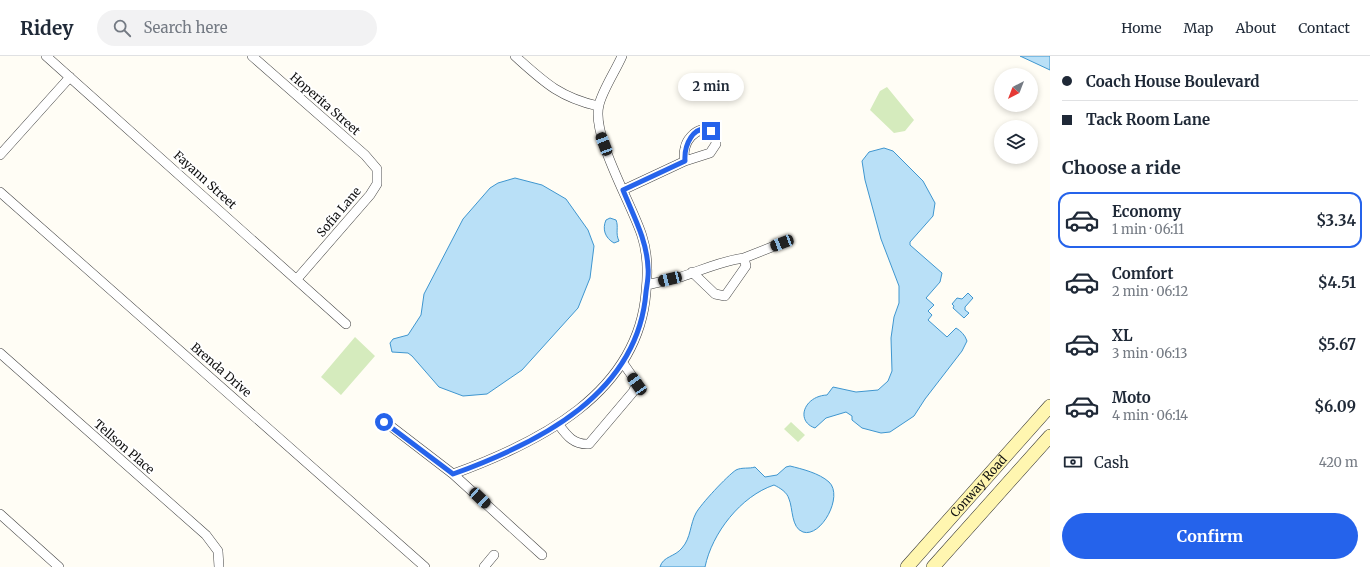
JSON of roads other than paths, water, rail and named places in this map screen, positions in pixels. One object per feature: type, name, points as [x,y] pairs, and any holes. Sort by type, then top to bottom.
[{"type":"main road","name":"Conway Road","points":[[907,567],[1050,406]]},
{"type":"main road","name":"Conway Road","points":[[932,567],[1050,436]]},
{"type":"main road","points":[[932,567],[932,556],[935,547],[957,511]]},
{"type":"street","name":"Fayann Street","points":[[46,56],[298,279],[346,324]]},
{"type":"street","name":"Hoperita Street","points":[[252,56],[365,155]]},
{"type":"street","points":[[515,56],[539,78],[559,93],[579,101],[598,106]]},
{"type":"street","points":[[453,474],[492,460],[534,440],[559,425],[595,396],[623,363],[634,342],[645,310],[648,268],[642,236],[599,130],[598,106],[622,56]]},
{"type":"street","points":[[0,154],[70,77]]},
{"type":"street","name":"Sofia Lane","points":[[298,279],[370,195],[377,184],[377,169],[365,155]]},
{"type":"street","points":[[623,190],[685,161]]},
{"type":"street","name":"Brenda Drive","points":[[0,192],[425,567]]},
{"type":"street","points":[[647,285],[731,259],[744,258],[782,243]]},
{"type":"street","points":[[692,272],[715,294],[724,296],[746,266],[744,258]]},
{"type":"street","name":"Tellson Place","points":[[0,353],[206,535],[218,551],[218,567]]},
{"type":"street","points":[[559,425],[570,439],[581,445],[589,444],[637,384],[623,363]]},
{"type":"street","points":[[384,422],[453,474],[542,555]]},
{"type":"street","points":[[0,514],[59,567]]},
{"type":"street","points":[[484,567],[494,556]]},
{"type":"water","points":[[1020,56],[1050,56],[1050,70]]},
{"type":"water","points":[[884,148],[893,151],[923,181],[935,203],[933,216],[910,242],[910,245],[942,273],[940,282],[926,298],[934,305],[928,311],[932,315],[928,320],[947,337],[956,328],[960,330],[967,341],[962,351],[925,399],[914,416],[890,432],[881,433],[862,428],[852,420],[852,416],[846,412],[826,418],[815,428],[809,425],[805,420],[804,415],[808,404],[813,400],[819,396],[827,395],[833,387],[856,392],[878,390],[888,381],[892,371],[891,338],[894,317],[899,303],[899,286],[881,239],[865,180],[862,161],[869,152]]},
{"type":"water","points":[[515,178],[542,185],[566,199],[588,230],[594,246],[590,278],[578,308],[522,370],[487,394],[463,396],[439,387],[408,353],[392,352],[390,343],[393,339],[408,335],[421,315],[424,294],[463,219],[490,188],[498,183]]},
{"type":"water","points":[[610,218],[616,220],[617,223],[617,235],[619,241],[614,243],[608,239],[604,230],[606,220]]},
{"type":"water","points":[[968,293],[973,298],[965,307],[965,310],[969,313],[964,318],[953,308],[954,306],[952,304],[957,298],[962,299]]},
{"type":"water","points":[[790,466],[820,476],[829,482],[833,488],[834,497],[832,506],[823,523],[817,529],[810,532],[803,532],[799,530],[794,522],[787,494],[774,485],[762,490],[750,498],[730,517],[714,541],[705,567],[660,567],[666,559],[682,548],[687,540],[696,513],[708,497],[732,473],[736,470],[755,467],[765,477],[777,475],[786,467]]}]
